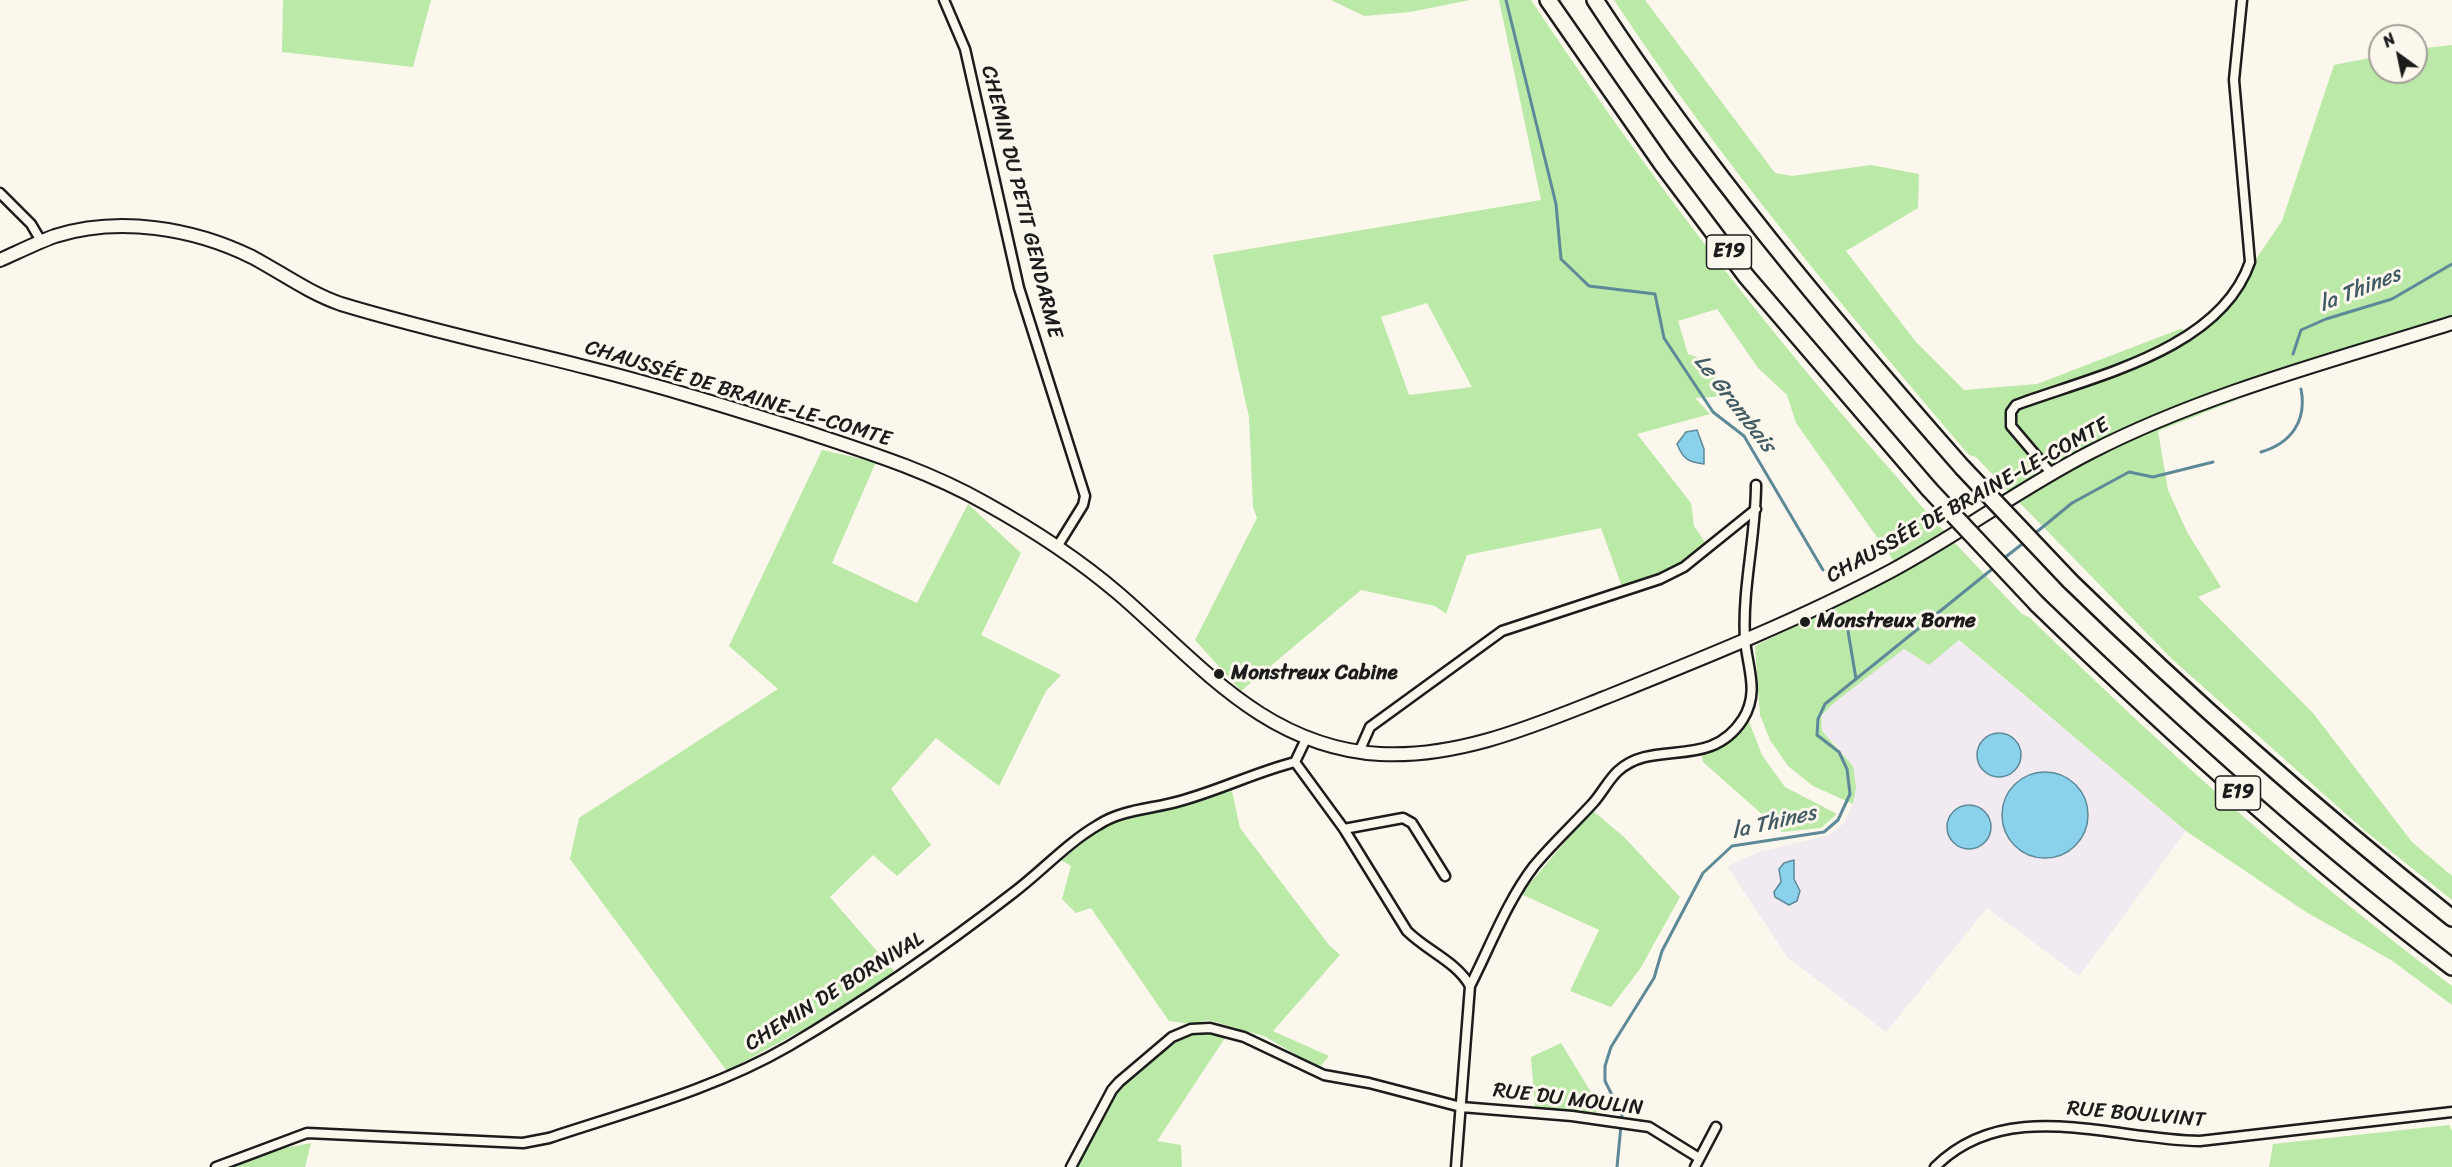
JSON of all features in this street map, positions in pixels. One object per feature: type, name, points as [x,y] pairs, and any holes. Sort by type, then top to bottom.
[{"type":"highway","name":"E19","points":[[1548,0],[1662,164],[1746,276],[1929,489],[2037,604],[2133,698],[2231,787],[2332,872],[2452,967]]},
{"type":"highway","name":"E19","points":[[1595,0],[1694,140],[1778,253],[1866,359],[1962,467],[2070,581],[2162,671],[2257,757],[2452,918]]},
{"type":"main road","name":"CHAUSSÉE DE BRAINE-LE-COMTE","points":[[0,260],[41,242],[78,231],[109,228],[170,230],[204,237],[253,258],[306,289],[341,304],[644,382],[877,455],[966,492],[1057,547],[1116,592],[1234,697],[1264,718],[1306,739],[1359,752],[1416,753],[1478,743],[1567,712],[1745,639],[1890,572],[1938,545],[2051,473],[2142,428],[2319,364],[2452,323]]},
{"type":"street","name":"CHEMIN DU PETIT GENDARME","points":[[944,0],[965,49],[1019,288],[1085,496],[1083,505],[1057,547]]},
{"type":"street","points":[[2051,473],[2012,426],[2011,412],[2016,405],[2091,380],[2188,334],[2212,318],[2225,304],[2247,270],[2250,262],[2234,80],[2242,0]]},
{"type":"street","points":[[0,194],[31,224],[41,242]]},
{"type":"street","points":[[1456,1167],[1470,986],[1534,866],[1598,798],[1618,771],[1639,758],[1684,753],[1722,741],[1744,718],[1752,700],[1752,677],[1745,639],[1756,485]]},
{"type":"street","points":[[1359,752],[1370,727],[1502,631],[1660,579],[1684,567],[1756,508]]},
{"type":"street","points":[[1306,739],[1295,762],[1344,829],[1407,931],[1421,945],[1463,973],[1470,986]]},
{"type":"street","name":"CHEMIN DE BORNIVAL","points":[[216,1167],[307,1133],[523,1143],[549,1138],[725,1078],[788,1047],[906,971],[1014,892],[1099,824],[1124,813],[1179,802],[1232,785],[1269,768],[1295,762]]},
{"type":"street","points":[[1344,829],[1403,818],[1412,823],[1445,876]]},
{"type":"street","name":"RUE DU MOULIN","points":[[1071,1167],[1119,1082],[1172,1037],[1191,1029],[1226,1030],[1324,1075],[1380,1085],[1461,1107],[1649,1127],[1659,1132],[1697,1163]]},
{"type":"street","name":"RUE BOULVINT","points":[[1935,1167],[1946,1156],[1970,1141],[1993,1131],[2019,1126],[2073,1127],[2200,1141],[2452,1112]]},
{"type":"street","points":[[1697,1163],[1716,1127]]},
{"type":"shaded area","points":[[1958,640],[2186,831],[2079,976],[1987,908],[1886,1032],[1788,958],[1727,866],[1759,852],[1829,835],[1844,823],[1855,799],[1840,749],[1822,731],[1821,716],[1835,702],[1904,649]]},
{"type":"green space","points":[[283,0],[431,0],[413,67],[282,52]]},
{"type":"green space","points":[[1331,0],[1470,0],[1410,12],[1364,16]]},
{"type":"green space","points":[[1499,0],[1531,0],[1655,178],[1743,293],[1788,350],[1945,532],[1894,561],[1796,423],[1787,395],[1758,368],[1717,309],[1678,321],[1688,354],[1706,360],[1727,396],[1695,398],[1710,414],[1637,434],[1691,503],[1694,526],[1707,545],[1683,563],[1622,587],[1601,528],[1467,555],[1446,614],[1435,606],[1361,590],[1241,691],[1195,640],[1257,518],[1253,507],[1249,417],[1213,255],[1541,200]],"holes":[[[1427,303],[1472,387],[1409,395],[1381,317]]]},
{"type":"green space","points":[[1614,0],[1645,0],[1775,173],[1792,176],[1871,165],[1919,174],[1918,208],[1846,251],[1916,342],[1964,390],[2037,384],[2180,329],[2188,330],[2140,356],[2170,345],[2225,304],[2282,221],[2334,65],[2368,58],[2368,84],[2428,84],[2428,48],[2452,45],[2452,315],[2158,431],[2168,490],[2187,532],[2221,587],[2198,597],[2313,713],[2412,842],[2452,876],[2452,900],[2364,830],[2172,659],[2017,500],[2099,454],[2051,473],[2018,433],[2006,412],[2004,424],[2013,439],[2035,462],[2035,474],[2009,492],[1976,457],[1969,455],[1784,233],[1655,60]]},
{"type":"green space","points":[[822,450],[876,462],[832,563],[917,603],[968,504],[1021,553],[981,635],[1061,675],[1046,691],[999,786],[936,738],[891,789],[931,845],[897,876],[873,855],[830,897],[895,972],[826,1017],[727,1071],[570,859],[579,818],[778,689],[729,646]]},
{"type":"green space","points":[[1953,541],[2022,614],[2029,617],[2234,809],[2341,900],[2452,986],[2452,1005],[2391,960],[2306,912],[2186,831],[1959,640],[1929,665],[1904,649],[1835,702],[1821,716],[1822,731],[1853,766],[1856,787],[1853,804],[1813,786],[1788,766],[1770,740],[1760,715],[1755,646],[1905,571]]},
{"type":"green space","points":[[1748,719],[1762,755],[1785,787],[1837,814],[1821,828],[1782,832],[1703,762],[1702,754],[1726,745]]},
{"type":"green space","points":[[1232,791],[1240,828],[1329,945],[1340,955],[1273,1031],[1329,1056],[1319,1068],[1264,1036],[1208,1020],[1191,1024],[1169,1021],[1091,908],[1076,913],[1062,899],[1071,866],[1061,860],[1104,826],[1126,817]]},
{"type":"green space","points":[[1592,810],[1624,837],[1680,897],[1640,969],[1611,1007],[1570,991],[1599,930],[1521,894]]},
{"type":"green space","points":[[1210,1030],[1227,1035],[1157,1141],[1181,1145],[1182,1167],[1074,1167],[1120,1083],[1181,1036]]},
{"type":"green space","points":[[1561,1043],[1591,1092],[1597,1113],[1535,1107],[1531,1057]]},
{"type":"green space","points":[[2449,1125],[2452,1131],[2452,1167],[2269,1167],[2273,1144]]},
{"type":"green space","points":[[311,1143],[305,1167],[234,1167],[274,1150]]},
{"type":"water","points":[[1697,430],[1704,449],[1704,464],[1687,459],[1677,444],[1686,432]]},
{"type":"water","points":[[1999,733],[2014,740],[2021,755],[2014,770],[1999,777],[1984,770],[1977,755],[1984,740]]},
{"type":"water","points":[[2037,772],[2053,772],[2076,784],[2085,798],[2088,815],[2085,832],[2076,846],[2053,858],[2037,858],[2021,851],[2009,839],[2002,823],[2002,807],[2009,791],[2021,779]]},
{"type":"water","points":[[1969,805],[1984,812],[1991,827],[1984,842],[1969,849],[1954,842],[1947,827],[1954,812]]},
{"type":"water","points":[[1794,860],[1794,879],[1800,891],[1797,901],[1789,905],[1775,897],[1774,892],[1781,882],[1779,869],[1784,863]]},
{"type":"waterway","name":"Le Grambais","points":[[1506,0],[1556,204],[1561,259],[1589,286],[1655,294],[1664,338],[1713,412],[1744,436],[1823,570]]},
{"type":"waterway","name":"la Thines","points":[[2293,354],[2301,330],[2326,319],[2392,299],[2452,264]]},
{"type":"waterway","name":"la Thines","points":[[2261,452],[2281,443],[2295,429],[2302,411],[2301,389]]},
{"type":"waterway","name":"la Thines","points":[[2033,535],[2072,503],[2129,472],[2153,477],[2213,462]]},
{"type":"waterway","name":"la Thines","points":[[2003,559],[2026,541]]},
{"type":"waterway","name":"la Thines","points":[[1617,1167],[1622,1115],[1605,1081],[1605,1066],[1611,1047],[1654,978],[1662,951],[1703,873],[1732,846],[1824,832],[1838,820],[1850,794],[1847,769],[1839,752],[1817,735],[1818,719],[1825,704],[1996,566]]},
{"type":"waterway","name":"Le Grambais","points":[[1846,619],[1856,679]]},
{"type":"place","name":"Monstreux Borne","points":[[1805,622]]},
{"type":"place","name":"Monstreux Cabine","points":[[1219,674]]}]
